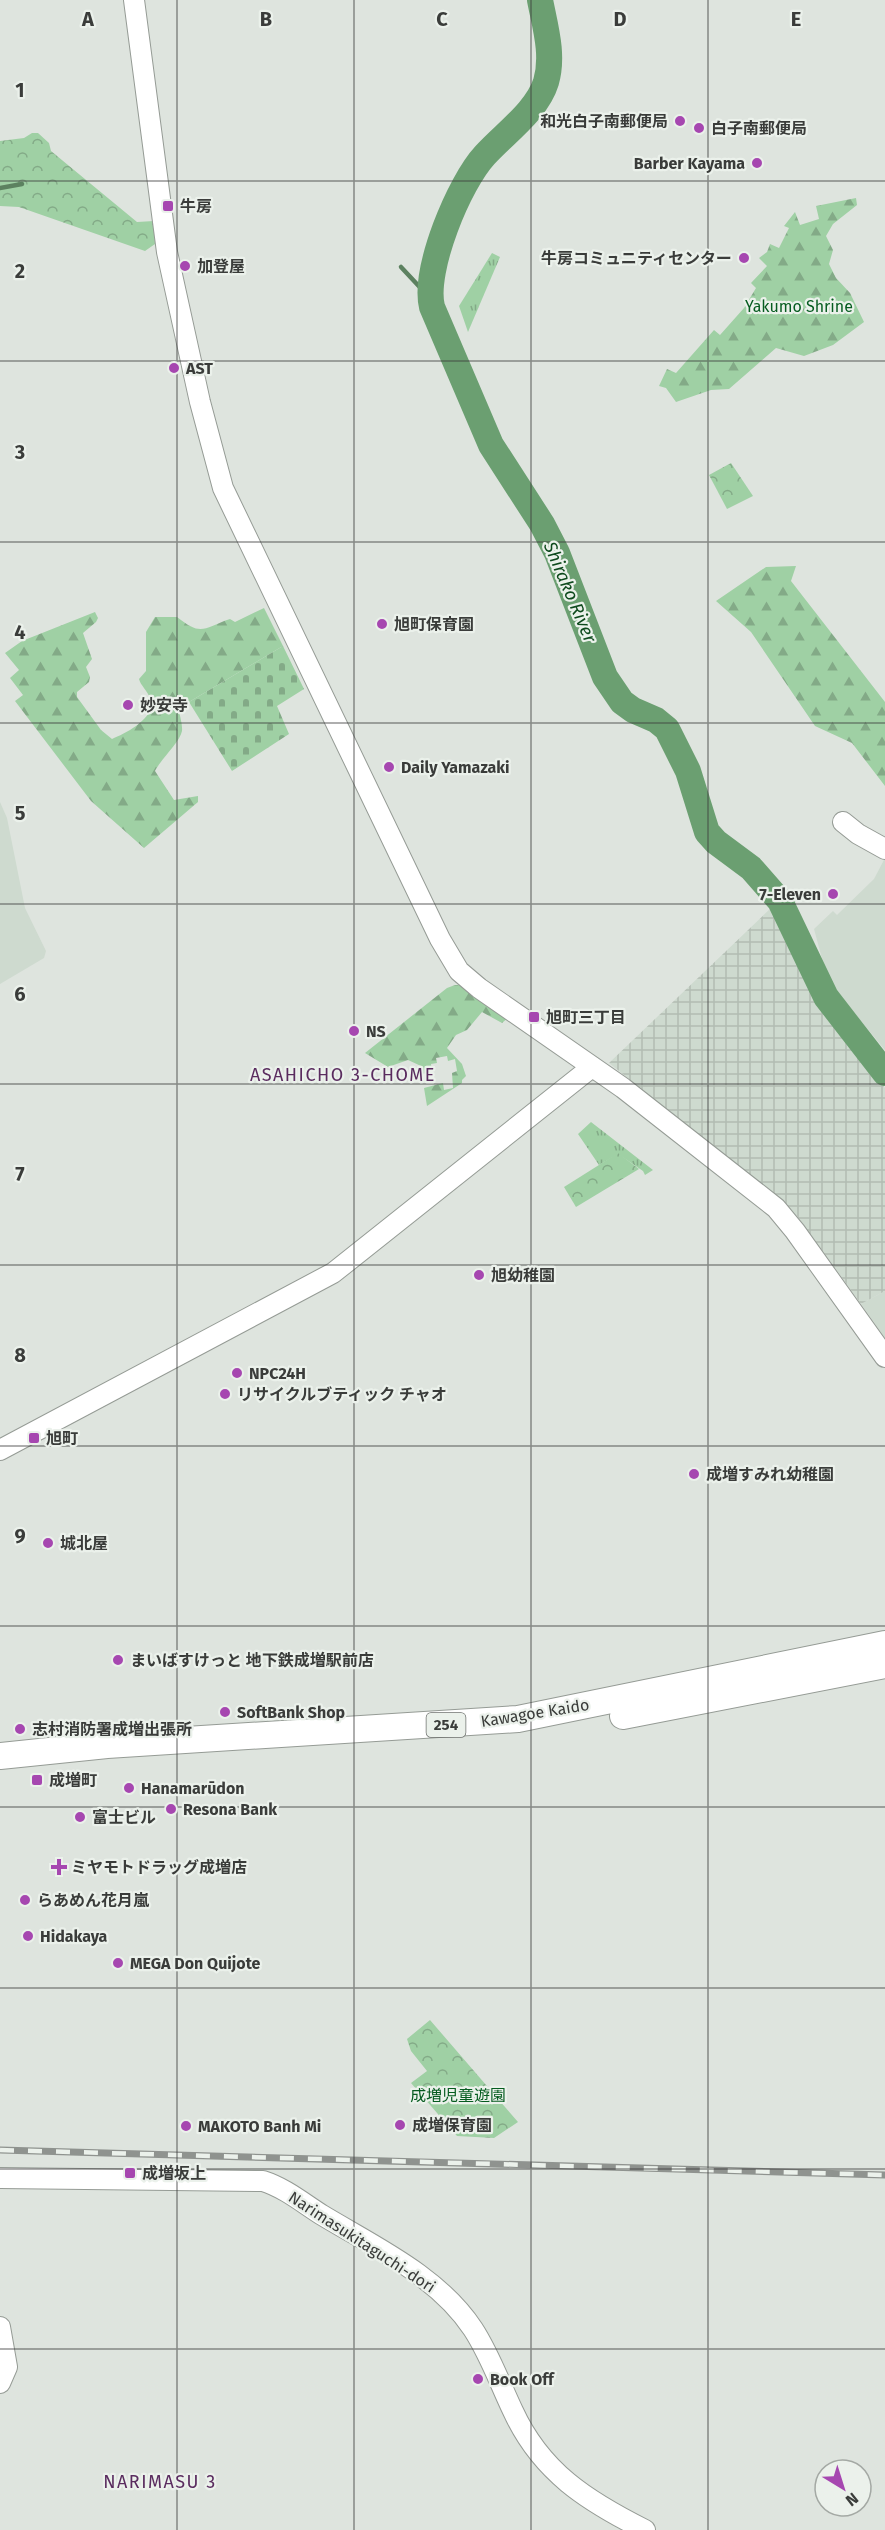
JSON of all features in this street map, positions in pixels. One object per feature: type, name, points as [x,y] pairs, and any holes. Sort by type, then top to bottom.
[{"type":"highway","name":"Kawagoe Kaido","points":[[0,1756],[108,1745],[518,1719],[885,1644]]},
{"type":"highway","name":"Kawagoe Kaido","points":[[0,1773],[143,1760],[522,1736],[885,1665]]},
{"type":"street","points":[[134,0],[167,252],[200,402],[226,498],[440,939],[459,971],[504,1007],[592,1066],[776,1208],[802,1240],[885,1357]]},
{"type":"street","points":[[843,822],[858,834],[885,849]]},
{"type":"street","points":[[0,1450],[333,1273],[592,1066]]},
{"type":"street","name":"Narimasukitaguchi-dori","points":[[0,2178],[263,2181],[291,2195],[422,2277],[442,2294],[473,2330],[521,2428],[555,2472],[586,2498],[645,2530]]},
{"type":"street","points":[[0,2328],[7,2367],[0,2383]]},
{"type":"shaded area","points":[[0,802],[7,818],[25,908],[46,951],[44,958],[0,984]]},
{"type":"shaded area","points":[[885,858],[885,1050],[828,981],[814,929],[833,911],[837,915],[874,879]]},
{"type":"shaded area","points":[[772,907],[826,1016],[885,1088],[885,1291],[861,1304],[797,1216],[756,1180],[609,1063]]},
{"type":"shaded area","points":[[885,1291],[885,1338],[861,1304]]},
{"type":"green space","points":[[32,133],[38,133],[49,143],[51,151],[137,222],[154,221],[155,244],[145,251],[19,207],[0,206],[0,141],[24,138]]},
{"type":"green space","name":"Yakumo Shrine","points":[[856,198],[857,205],[833,224],[826,236],[833,250],[829,264],[836,278],[850,293],[864,322],[833,345],[804,356],[776,348],[729,389],[711,390],[676,402],[666,388],[659,386],[667,369],[676,373],[714,330],[720,335],[744,308],[756,288],[751,283],[767,266],[759,258],[767,252],[770,244],[779,248],[789,228],[784,226],[795,212],[800,225],[819,219],[816,206]]},
{"type":"green space","points":[[492,253],[500,257],[468,332],[459,306]]},
{"type":"green space","points":[[731,463],[753,496],[727,509],[709,475]]},
{"type":"green space","points":[[796,566],[791,581],[885,702],[885,786],[852,743],[815,726],[751,632],[716,601],[766,567]]},
{"type":"green space","points":[[264,608],[283,646],[189,702],[180,703],[181,735],[155,771],[174,800],[198,796],[198,802],[144,848],[91,801],[15,701],[23,695],[10,678],[19,670],[5,653],[22,641],[95,612],[98,618],[96,622],[83,633],[92,659],[86,667],[90,677],[89,682],[77,692],[77,697],[101,730],[112,739],[140,723],[150,710],[149,696],[139,679],[146,671],[146,632],[155,617],[177,617],[192,627],[203,629],[230,619],[235,622]]},
{"type":"green space","points":[[283,646],[304,689],[277,706],[289,734],[232,771],[189,702]]},
{"type":"green space","points":[[464,985],[509,1017],[502,1023],[482,1012],[467,1030],[456,1035],[447,1048],[462,1064],[466,1076],[462,1083],[427,1106],[424,1088],[443,1083],[444,1090],[453,1088],[452,1073],[457,1071],[455,1059],[448,1061],[447,1056],[436,1058],[437,1063],[431,1064],[432,1072],[422,1074],[421,1066],[408,1060],[388,1067],[365,1053],[447,988]]},
{"type":"green space","points":[[591,1122],[653,1170],[645,1175],[643,1171],[618,1154],[599,1165],[578,1134]]},
{"type":"green space","points":[[618,1153],[639,1169],[576,1207],[564,1187]]},
{"type":"green space","name":"成増児童遊園","points":[[430,2020],[518,2122],[494,2138],[457,2136],[411,2083],[427,2071],[411,2051],[407,2039]]},
{"type":"waterway","name":"Shirako River","points":[[540,0],[549,51],[546,82],[542,93],[528,112],[485,155],[464,185],[438,250],[433,272],[432,307],[491,445],[542,524],[557,553],[605,677],[622,702],[633,710],[656,720],[667,729],[688,771],[707,832],[716,842],[751,868],[780,901],[826,997],[885,1073]]},
{"type":"waterway","points":[[0,188],[22,184]]},
{"type":"waterway","points":[[401,267],[429,297]]},
{"type":"railway","points":[[0,2150],[885,2175]]},
{"type":"place","name":"和光白子南郵便局","points":[[680,121]]},
{"type":"place","name":"白子南郵便局","points":[[699,128]]},
{"type":"place","name":"Barber Kayama","points":[[757,163]]},
{"type":"place","name":"牛房","points":[[168,206]]},
{"type":"place","name":"牛房コミュニティセンター","points":[[744,258]]},
{"type":"place","name":"加登屋","points":[[185,266]]},
{"type":"place","name":"AST","points":[[174,368]]},
{"type":"place","name":"旭町保育園","points":[[382,624]]},
{"type":"place","name":"妙安寺","points":[[128,705]]},
{"type":"place","name":"Daily Yamazaki","points":[[389,767]]},
{"type":"place","name":"7-Eleven","points":[[833,894]]},
{"type":"place","name":"旭町三丁目","points":[[534,1017]]},
{"type":"place","name":"NS","points":[[354,1031]]},
{"type":"place","name":"旭幼稚園","points":[[479,1275]]},
{"type":"place","name":"NPC24H","points":[[237,1373]]},
{"type":"place","name":"リサイクルブティック チャオ","points":[[225,1394]]},
{"type":"place","name":"旭町","points":[[34,1438]]},
{"type":"place","name":"成増すみれ幼稚園","points":[[694,1474]]},
{"type":"place","name":"城北屋","points":[[48,1543]]},
{"type":"place","name":"まいばすけっと 地下鉄成増駅前店","points":[[118,1660]]},
{"type":"place","name":"SoftBank Shop","points":[[225,1712]]},
{"type":"place","name":"志村消防署成増出張所","points":[[20,1729]]},
{"type":"place","name":"成増町","points":[[37,1780]]},
{"type":"place","name":"Hanamarūdon","points":[[129,1788]]},
{"type":"place","name":"Resona Bank","points":[[171,1809]]},
{"type":"place","name":"富士ビル","points":[[80,1817]]},
{"type":"place","name":"ミヤモトドラッグ成増店","points":[[59,1867]]},
{"type":"place","name":"らあめん花月嵐","points":[[25,1900]]},
{"type":"place","name":"Hidakaya","points":[[28,1936]]},
{"type":"place","name":"MEGA Don Quijote","points":[[118,1963]]},
{"type":"place","name":"成増保育園","points":[[400,2125]]},
{"type":"place","name":"MAKOTO Banh Mi","points":[[186,2126]]},
{"type":"place","name":"成増坂上","points":[[130,2173]]},
{"type":"place","name":"Book Off","points":[[478,2379]]},
{"type":"district","name":"ASAHICHO 3-CHOME","points":[[343,1075]]},
{"type":"district","name":"NARIMASU 3","points":[[160,2482]]}]
